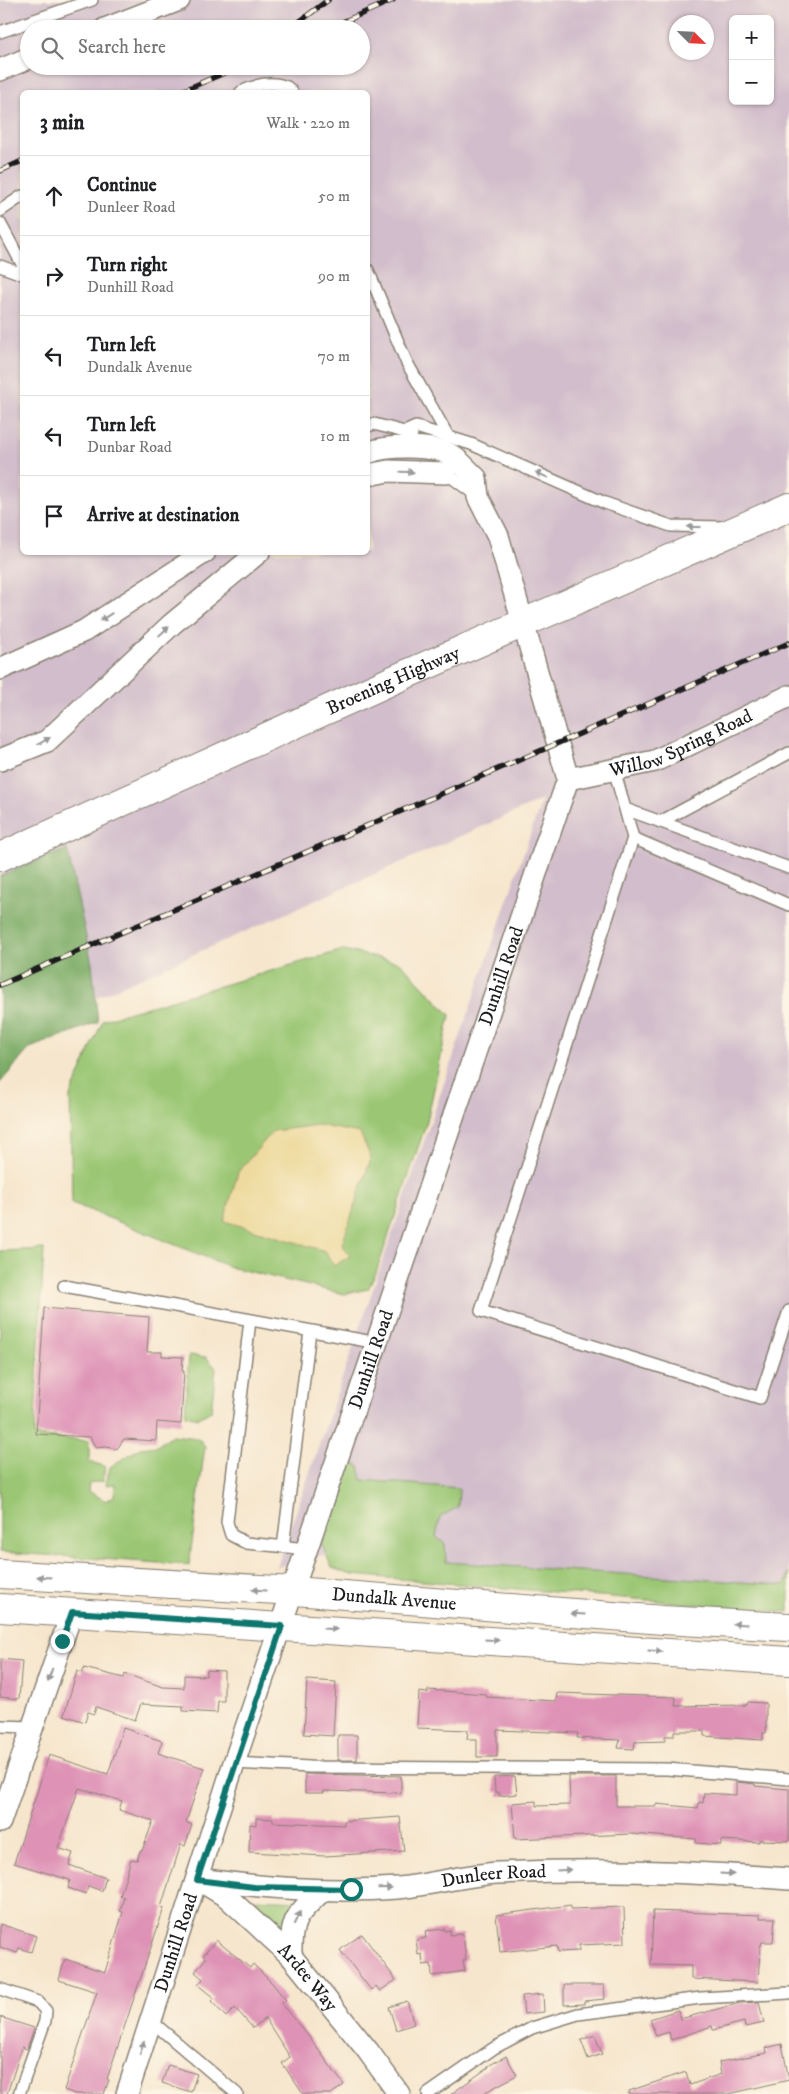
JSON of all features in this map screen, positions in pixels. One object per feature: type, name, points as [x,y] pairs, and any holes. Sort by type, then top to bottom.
[{"type":"main road","name":"Broening Highway","points":[[0,857],[789,507]]},
{"type":"main road","name":"Dundalk Avenue","points":[[0,1574],[294,1591],[654,1619],[789,1627]]},
{"type":"main road","name":"Dundalk Avenue","points":[[0,1608],[789,1660]]},
{"type":"street","points":[[128,20],[179,0]]},
{"type":"street","points":[[0,70],[20,62]]},
{"type":"street","points":[[370,451],[407,446],[448,455],[476,478],[478,497],[498,536],[568,778]]},
{"type":"street","points":[[370,475],[448,455]]},
{"type":"street","points":[[0,760],[47,741],[172,624],[255,555]]},
{"type":"street","points":[[0,669],[84,631],[189,559]]},
{"type":"street","name":"Willow Spring Road","points":[[568,778],[655,761],[789,696]]},
{"type":"street","name":"Dunhill Road","points":[[127,2094],[234,1763],[294,1591],[568,778]]},
{"type":"street","points":[[0,1822],[72,1612]]},
{"type":"street","name":"Dunleer Road","points":[[197,1880],[254,1887],[323,1890],[398,1888],[495,1874],[591,1869],[724,1874],[789,1879]]},
{"type":"street","name":"Ardee Way","points":[[197,1880],[227,1897],[292,1956],[368,2051],[399,2094]]},
{"type":"street","points":[[292,1956],[290,1932],[302,1910],[323,1890]]},
{"type":"lane","points":[[34,20],[92,0]]},
{"type":"lane","points":[[0,32],[20,25]]},
{"type":"lane","points":[[246,90],[256,86],[271,84],[287,87],[290,90]]},
{"type":"lane","points":[[0,211],[20,197]]},
{"type":"lane","points":[[0,223],[20,260]]},
{"type":"lane","points":[[0,266],[20,273]]},
{"type":"lane","points":[[370,275],[448,455]]},
{"type":"lane","points":[[370,425],[374,424],[407,431],[448,455]]},
{"type":"lane","points":[[407,431],[416,427],[448,455]]},
{"type":"lane","points":[[448,455],[471,444],[605,503],[671,526],[743,527]]},
{"type":"lane","points":[[660,822],[789,753]]},
{"type":"lane","points":[[614,770],[633,838],[481,1312],[760,1398],[789,1310]]},
{"type":"lane","points":[[625,809],[789,868]]},
{"type":"lane","points":[[633,838],[789,905]]},
{"type":"lane","points":[[64,1286],[378,1343]]},
{"type":"lane","points":[[250,1320],[226,1522],[231,1535],[246,1543],[308,1549]]},
{"type":"lane","points":[[283,1547],[310,1331]]},
{"type":"lane","points":[[0,1726],[31,1727]]},
{"type":"lane","points":[[234,1763],[310,1767],[667,1769],[789,1779]]},
{"type":"lane","points":[[0,1989],[38,2002],[46,2011],[45,2021],[19,2094]]},
{"type":"lane","points":[[428,2094],[494,2048],[532,2028],[578,2014],[701,1998],[789,1993]]},
{"type":"lane","points":[[150,2020],[237,2094]]},
{"type":"shaded area","points":[[0,0],[789,0],[789,1592],[327,1554],[277,1567],[542,800],[0,1040]]},
{"type":"green space","points":[[67,849],[92,964],[98,1022],[30,1048],[0,1083],[0,876]]},
{"type":"green space","points":[[343,950],[401,963],[450,1015],[427,1121],[376,1273],[368,1289],[344,1294],[230,1267],[72,1203],[70,1096],[103,1020]]},
{"type":"green space","points":[[44,1249],[34,1436],[89,1441],[89,1462],[105,1466],[103,1481],[89,1483],[88,1491],[106,1501],[114,1496],[115,1484],[106,1485],[110,1467],[140,1448],[157,1446],[172,1435],[198,1438],[205,1446],[189,1565],[0,1552],[0,1251]]},
{"type":"green space","points":[[189,1355],[206,1357],[216,1368],[211,1411],[199,1418],[185,1415]]},
{"type":"green space","points":[[351,1463],[359,1466],[362,1480],[459,1488],[458,1507],[440,1517],[436,1537],[445,1544],[446,1562],[785,1585],[789,1572],[789,1612],[352,1575],[332,1568],[321,1543]]},
{"type":"green space","points":[[256,1899],[298,1901],[285,1931],[254,1904]]},
{"type":"sand","points":[[318,1125],[360,1133],[371,1158],[342,1244],[350,1256],[334,1266],[325,1251],[224,1221],[238,1172],[273,1131]]},
{"type":"building","points":[[44,1308],[149,1317],[147,1352],[162,1352],[162,1356],[183,1357],[181,1424],[157,1422],[156,1441],[124,1439],[117,1449],[96,1448],[90,1437],[36,1434]]},
{"type":"building","points":[[0,1659],[22,1661],[19,1699],[0,1697]]},
{"type":"building","points":[[84,1668],[124,1678],[125,1674],[163,1687],[184,1688],[184,1675],[206,1676],[207,1670],[224,1671],[224,1701],[218,1701],[217,1713],[183,1711],[183,1706],[141,1704],[135,1720],[96,1707],[94,1714],[88,1712],[85,1722],[64,1715],[77,1671],[82,1673]]},
{"type":"building","points":[[307,1680],[336,1682],[333,1736],[304,1734]]},
{"type":"building","points":[[428,1690],[486,1694],[486,1697],[556,1701],[557,1693],[676,1697],[675,1706],[747,1705],[748,1702],[766,1703],[766,1733],[763,1733],[763,1740],[704,1736],[704,1731],[674,1731],[674,1736],[665,1736],[665,1741],[635,1742],[634,1749],[618,1748],[620,1740],[577,1738],[578,1733],[497,1730],[497,1757],[477,1757],[477,1739],[467,1739],[468,1730],[417,1728],[419,1692],[428,1693]]},
{"type":"building","points":[[123,1728],[162,1741],[158,1753],[204,1768],[186,1822],[192,1825],[185,1846],[181,1844],[161,1907],[164,1908],[107,2079],[109,2080],[104,2094],[75,2094],[64,2090],[97,1992],[59,1980],[65,1959],[105,1972],[123,1912],[120,1911],[124,1897],[120,1896],[131,1859],[137,1860],[153,1821],[119,1810],[122,1801],[79,1788],[58,1848],[73,1853],[69,1865],[106,1878],[102,1891],[88,1886],[86,1894],[68,1888],[70,1880],[14,1863],[49,1755],[108,1774]]},
{"type":"building","points":[[338,1735],[357,1735],[357,1760],[338,1760]]},
{"type":"building","points":[[305,1774],[401,1776],[401,1793],[324,1791],[324,1793],[305,1793]]},
{"type":"building","points":[[515,1776],[517,1794],[499,1796],[499,1792],[495,1792],[494,1777]]},
{"type":"building","points":[[569,1776],[616,1776],[616,1806],[656,1806],[656,1804],[698,1808],[699,1802],[703,1803],[704,1793],[736,1795],[736,1782],[789,1789],[789,1841],[721,1840],[721,1845],[696,1843],[696,1839],[631,1834],[515,1839],[512,1803],[536,1801],[536,1806],[570,1805]]},
{"type":"building","points":[[400,1817],[404,1851],[325,1856],[249,1852],[250,1824],[256,1825],[256,1818],[273,1819],[273,1822],[344,1825],[344,1821]]},
{"type":"building","points":[[571,1905],[571,1909],[624,1907],[625,1943],[579,1945],[579,1951],[558,1952],[557,1946],[500,1952],[496,1915]]},
{"type":"building","points":[[653,1911],[760,1915],[760,1918],[775,1918],[773,1942],[762,1942],[760,1948],[758,1982],[691,1979],[691,1966],[651,1965]]},
{"type":"building","points":[[0,1924],[36,1936],[31,1952],[19,1948],[17,1953],[0,1947]]},
{"type":"building","points":[[445,1929],[445,1931],[450,1930],[450,1935],[463,1934],[466,1960],[463,1960],[465,1971],[432,1976],[431,1964],[423,1965],[422,1954],[418,1955],[416,1940],[426,1938],[425,1931]]},
{"type":"building","points":[[362,1934],[396,1980],[380,1991],[376,1986],[371,1990],[340,1950]]},
{"type":"building","points":[[216,1940],[250,1968],[253,1964],[272,1983],[286,2000],[281,2004],[307,2034],[344,2085],[331,2094],[303,2094],[282,2063],[290,2057],[265,2018],[253,2028],[235,2008],[226,2017],[211,2001],[214,1998],[198,1985],[203,1979],[195,1972],[206,1958],[203,1956]]},
{"type":"building","points":[[564,1985],[604,1985],[605,1999],[584,2001],[584,2004],[564,2005]]},
{"type":"building","points":[[543,1994],[544,2012],[524,2014],[522,1996]]},
{"type":"building","points":[[407,2001],[414,2024],[396,2030],[389,2007]]},
{"type":"building","points":[[759,2002],[764,2023],[745,2027],[744,2022],[713,2030],[712,2026],[671,2040],[669,2032],[656,2036],[650,2019],[678,2010],[680,2019],[740,2003]]},
{"type":"building","points":[[0,2017],[34,2028],[27,2049],[22,2047],[7,2094],[0,2094]]},
{"type":"building","points":[[595,2035],[602,2054],[588,2059],[581,2040]]},
{"type":"building","points":[[782,2044],[789,2080],[729,2094],[629,2094],[629,2091],[686,2072],[690,2085],[721,2074],[719,2062],[767,2053],[766,2048]]},
{"type":"building","points":[[506,2056],[517,2075],[482,2094],[451,2094],[488,2066]]},
{"type":"building","points":[[168,2065],[197,2074],[191,2092],[162,2083]]},
{"type":"railway","points":[[302,20],[328,0]]},
{"type":"railway","points":[[347,20],[393,0]]},
{"type":"railway","points":[[185,90],[219,75]]},
{"type":"railway","points":[[0,171],[20,162]]},
{"type":"railway","points":[[0,985],[789,643]]},
{"type":"route","points":[[62,1641],[72,1612],[282,1626],[234,1763],[197,1880],[254,1887],[323,1890],[351,1889]]}]
